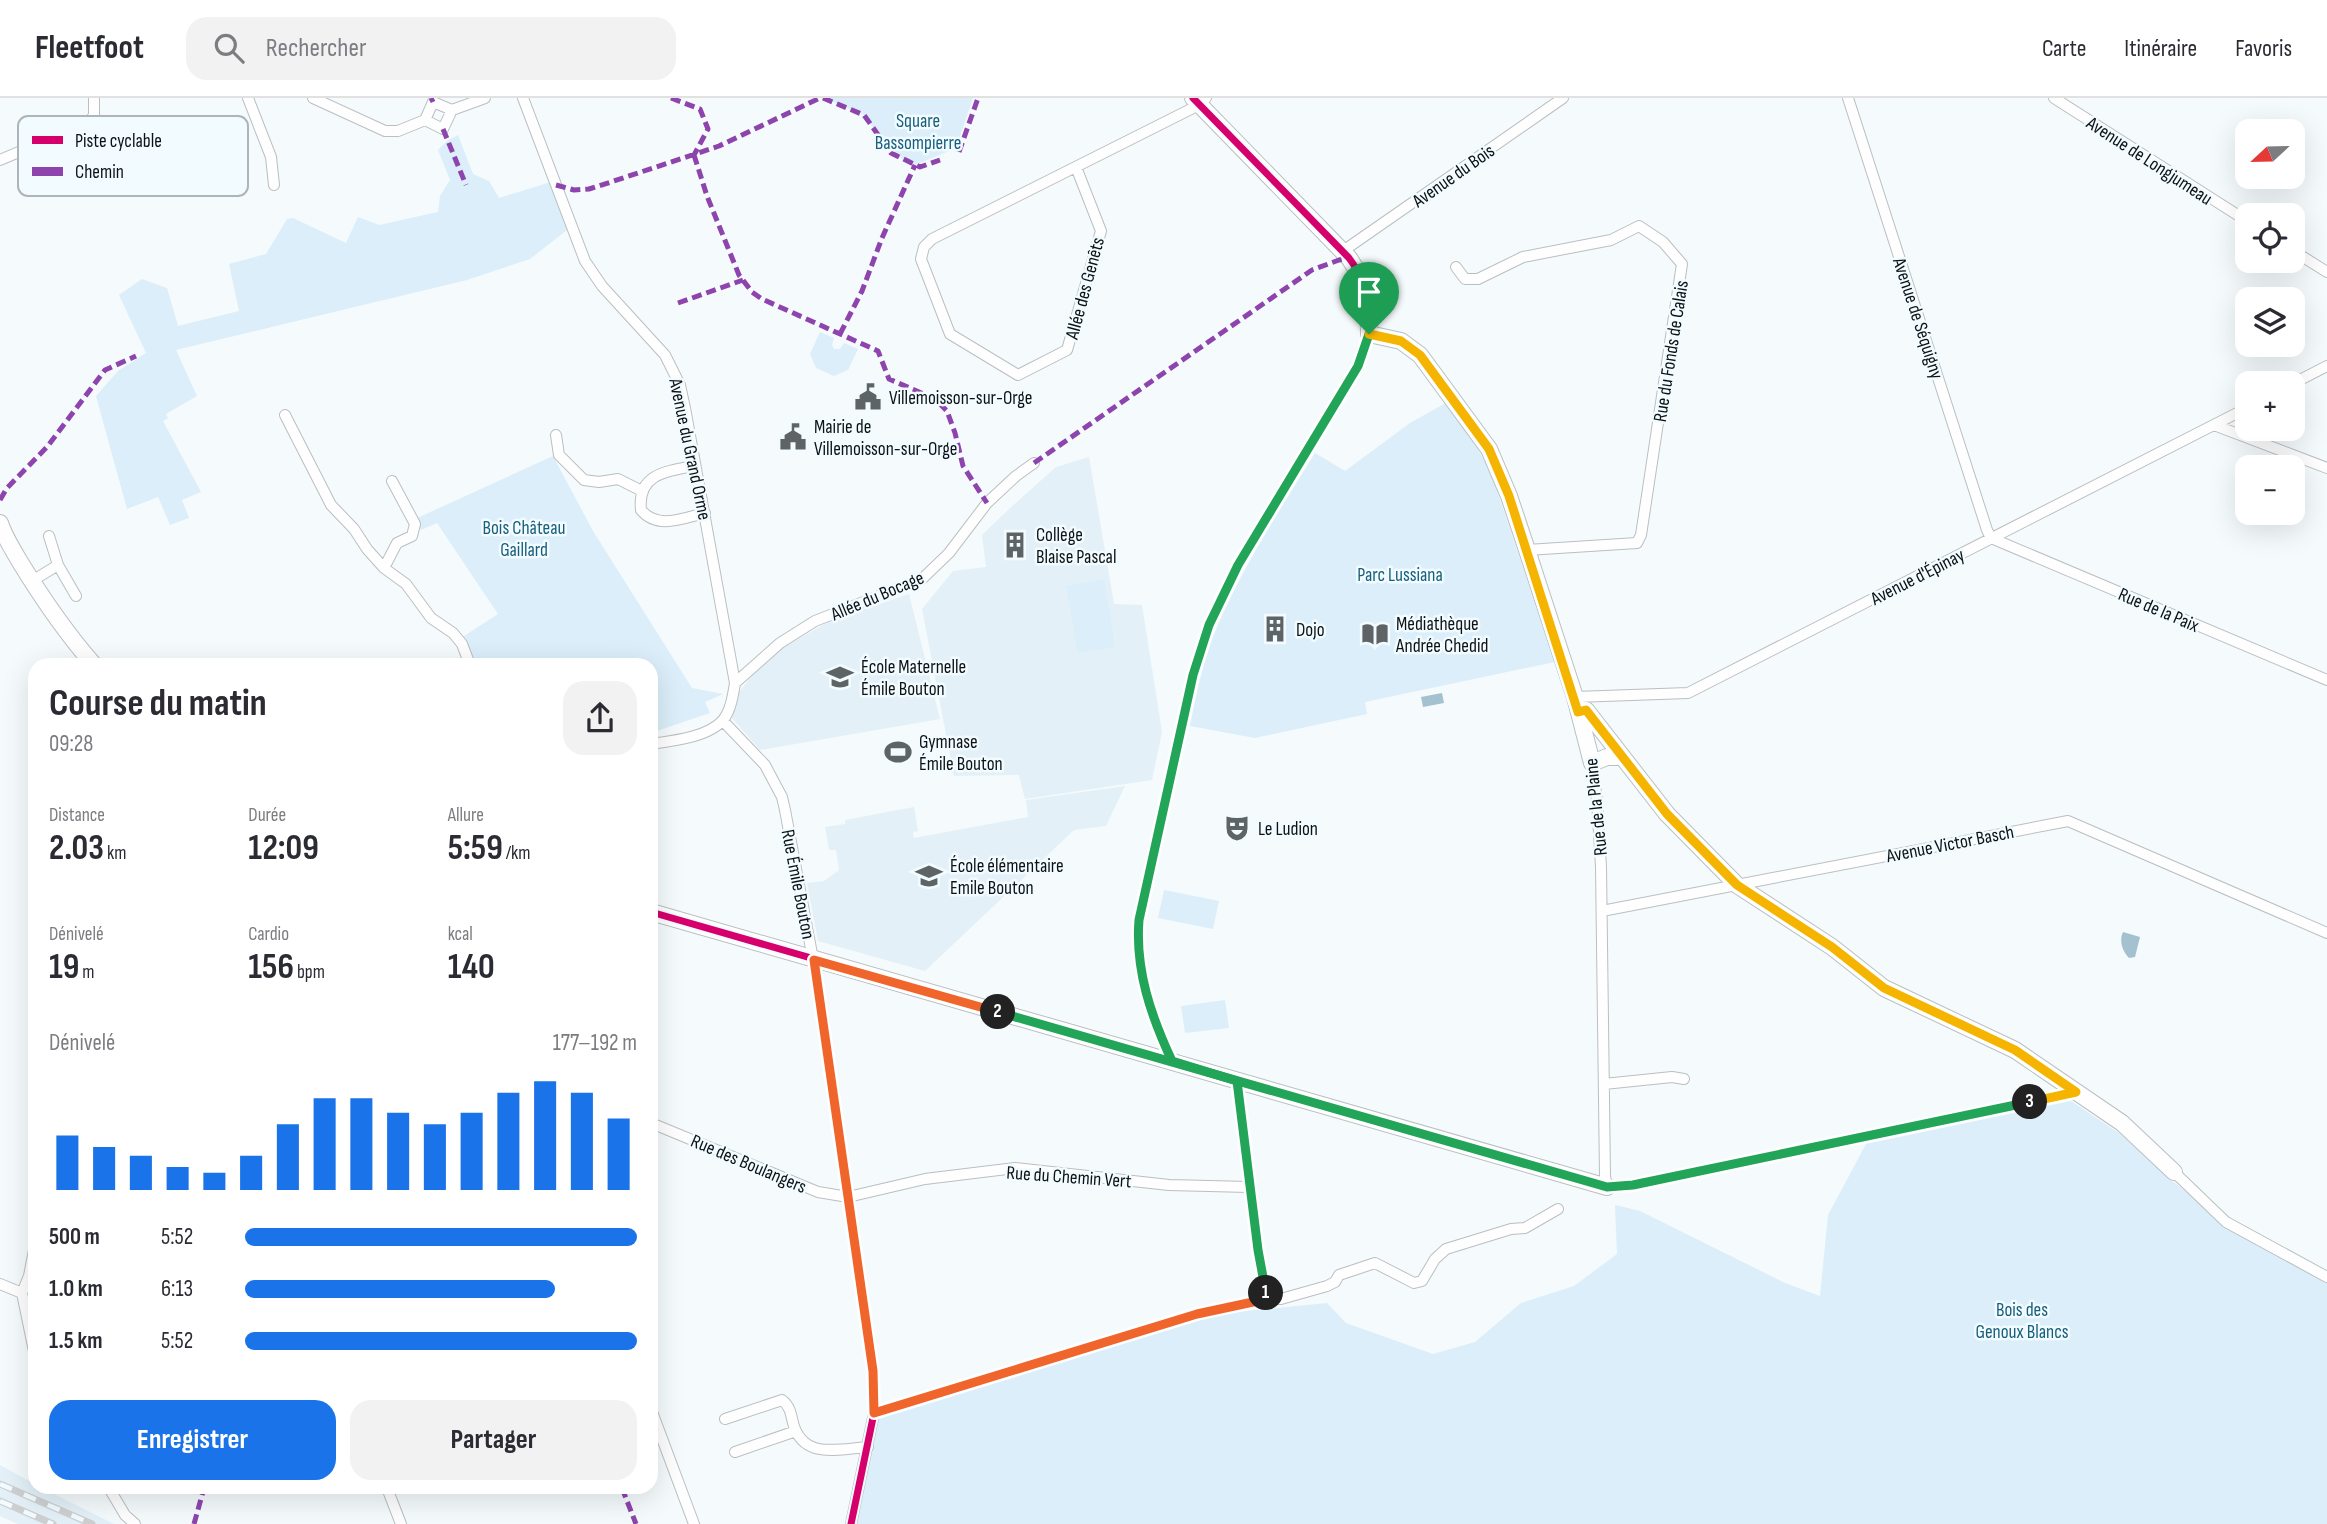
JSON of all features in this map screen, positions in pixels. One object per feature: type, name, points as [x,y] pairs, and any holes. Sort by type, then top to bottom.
[{"type":"street","points":[[93,116],[94,98]]},
{"type":"street","points":[[248,98],[271,157],[274,185]]},
{"type":"street","points":[[313,98],[385,131],[398,131],[425,120],[433,102],[452,110],[485,98]]},
{"type":"street","name":"Avenue du Grand Orme","points":[[523,98],[585,261],[602,286],[646,332],[673,368],[680,385],[735,683],[723,720]]},
{"type":"street","name":"Avenue du Bois","points":[[1343,251],[1563,98]]},
{"type":"street","name":"Avenue de Séquigny","points":[[1848,98],[1991,538]]},
{"type":"street","name":"Avenue de Longjumeau","points":[[2054,98],[2235,213]]},
{"type":"street","points":[[1172,1061],[1146,993],[1139,967],[1137,943],[1139,920],[1193,675],[1209,625],[1226,588],[1358,366],[1369,334],[1364,284],[1353,264],[1200,100]]},
{"type":"street","name":"Allée des Genêts","points":[[1076,167],[1101,232],[1088,281],[1067,350],[1018,375],[950,334],[921,259],[924,247],[932,239],[1076,167],[1200,100]]},
{"type":"street","points":[[425,120],[443,129],[452,110]]},
{"type":"street","points":[[0,160],[18,152]]},
{"type":"street","name":"Rue du Fonds de Calais","points":[[1456,267],[1465,279],[1478,279],[1523,257],[1611,240],[1633,227],[1640,226],[1663,242],[1682,264],[1643,522],[1637,543],[1527,550]]},
{"type":"street","points":[[2305,258],[2327,272]]},
{"type":"street","name":"Rue de la Plaine","points":[[1369,334],[1392,338],[1411,346],[1489,449],[1509,496],[1577,704],[1592,763],[1597,800],[1602,911],[1607,1187]]},
{"type":"street","points":[[2305,377],[2327,366]]},
{"type":"street","name":"Avenue d'Épinay","points":[[1577,704],[1688,693],[2235,414]]},
{"type":"street","points":[[285,415],[331,505],[354,529],[384,568],[406,584],[431,618],[453,633],[462,644],[467,658]]},
{"type":"street","points":[[2214,425],[2327,468]]},
{"type":"street","points":[[556,435],[559,455],[584,480],[599,482],[618,479],[642,491]]},
{"type":"street","name":"Allée du Bocage","points":[[735,683],[779,643],[805,627],[913,584],[931,572],[987,503],[1034,463]]},
{"type":"street","points":[[695,466],[661,473],[651,479],[642,491],[641,510],[657,522],[705,513]]},
{"type":"street","points":[[384,568],[397,543],[412,536],[415,524],[392,481]]},
{"type":"street","points":[[0,523],[32,581],[87,658]]},
{"type":"street","points":[[49,536],[58,565],[76,596]]},
{"type":"street","name":"Rue de la Paix","points":[[1991,538],[2327,680]]},
{"type":"street","points":[[32,581],[58,565]]},
{"type":"street","points":[[1577,704],[1586,710],[1667,814],[1737,885],[1832,947],[1884,988],[2015,1050],[2122,1123],[2226,1222],[2327,1277]]},
{"type":"street","points":[[658,743],[700,734],[723,720]]},
{"type":"street","name":"Rue Émile Bouton","points":[[723,720],[765,765],[782,797],[814,960],[873,1371],[874,1413],[850,1524]]},
{"type":"street","points":[[1592,763],[1622,757]]},
{"type":"street","name":"Avenue Victor Basch","points":[[1602,911],[2068,821],[2327,933]]},
{"type":"street","points":[[658,914],[1607,1187],[1646,1182],[2076,1092]]},
{"type":"street","points":[[1604,1084],[1672,1077],[1685,1079]]},
{"type":"street","points":[[1237,1081],[1249,1187],[1267,1299]]},
{"type":"street","name":"Rue des Boulangers","points":[[658,1126],[818,1192],[848,1197]]},
{"type":"street","name":"Rue du Chemin Vert","points":[[848,1197],[925,1179],[1015,1168],[1169,1185],[1249,1187]]},
{"type":"street","points":[[874,1413],[1197,1314],[1327,1286],[1335,1282],[1339,1275],[1375,1264],[1414,1283],[1422,1281],[1435,1259],[1446,1249],[1511,1229],[1525,1228],[1558,1209]]},
{"type":"street","points":[[28,1278],[22,1293],[28,1324]]},
{"type":"street","points":[[0,1284],[22,1293]]},
{"type":"street","points":[[725,1419],[782,1400],[788,1404],[800,1440],[807,1446],[817,1449],[868,1447]]},
{"type":"street","points":[[658,1428],[694,1524]]},
{"type":"street","points":[[734,1452],[796,1431]]},
{"type":"street","points":[[113,1494],[133,1523]]},
{"type":"street","points":[[389,1494],[401,1524]]},
{"type":"shaded area","points":[[1089,457],[1114,604],[1142,605],[1162,732],[1152,780],[1025,799],[1019,775],[954,776],[922,609],[953,571],[986,567],[982,535],[1009,509],[1056,467]]},
{"type":"shaded area","name":"École Maternelle Émile Bouton","points":[[909,594],[940,719],[760,750],[732,718],[737,695],[756,670],[780,649],[832,620]]},
{"type":"shaded area","points":[[1442,693],[1444,703],[1423,707],[1421,697]]},
{"type":"shaded area","name":"École élémentaire Emile Bouton","points":[[1125,786],[1106,826],[1074,830],[925,971],[818,941],[807,883],[824,881],[839,870],[836,850],[829,850],[825,827],[845,824],[845,820],[914,807],[918,831],[913,832],[914,838],[1028,817],[1026,800]]},
{"type":"shaded area","points":[[2123,932],[2140,937],[2135,957],[2129,958],[2125,952],[2121,942]]},
{"type":"shaded area","points":[[0,1465],[28,1480],[28,1494],[54,1494],[114,1524],[18,1524],[0,1516]]},
{"type":"green space","name":"Square Bassompierre","points":[[823,98],[973,98],[956,148],[915,165],[891,153],[864,115]]},
{"type":"green space","points":[[458,135],[473,174],[489,181],[499,198],[554,181],[571,227],[530,259],[467,280],[176,350],[197,396],[166,414],[168,418],[163,421],[201,492],[182,500],[189,518],[170,525],[158,497],[127,509],[96,396],[118,371],[146,353],[119,295],[142,279],[167,288],[178,326],[239,311],[229,264],[266,254],[287,219],[293,218],[346,243],[358,217],[379,225],[438,212],[440,196],[450,180],[438,150]]},
{"type":"green space","points":[[820,332],[834,338],[834,349],[840,349],[844,343],[858,349],[848,370],[834,376],[816,368],[810,354]]},
{"type":"green space","name":"Parc Lussiana","points":[[1446,403],[1474,442],[1491,473],[1555,662],[1365,702],[1367,714],[1255,738],[1190,726],[1206,659],[1223,613],[1260,543],[1315,453],[1345,471],[1410,423]]},
{"type":"green space","name":"Bois Château Gaillard","points":[[553,456],[593,531],[692,688],[723,694],[705,702],[710,713],[658,731],[658,658],[468,658],[461,638],[498,614],[437,523],[421,530],[415,519]]},
{"type":"green space","points":[[1104,579],[1115,647],[1078,653],[1066,586]]},
{"type":"green space","points":[[1164,890],[1219,901],[1213,929],[1158,918]]},
{"type":"green space","points":[[1225,1000],[1229,1028],[1185,1033],[1181,1006]]},
{"type":"green space","name":"Bois des Genoux Blancs","points":[[2071,1101],[2119,1133],[2171,1180],[2226,1222],[2327,1277],[2327,1524],[851,1524],[874,1413],[1196,1319],[1246,1311],[1327,1303],[1346,1323],[1433,1354],[1475,1342],[1521,1303],[1574,1286],[1617,1254],[1615,1205],[1640,1211],[1785,1283],[1820,1296],[1828,1215],[1866,1144]]},
{"type":"railway","points":[[0,1484],[92,1524]]},
{"type":"railway","points":[[0,1501],[53,1524]]},
{"type":"marked path","points":[[431,98],[433,102]]},
{"type":"marked path","points":[[671,98],[700,109],[708,129],[694,155]]},
{"type":"marked path","points":[[556,185],[574,190],[589,189],[614,181],[719,146],[820,98]]},
{"type":"marked path","points":[[823,98],[864,115],[891,153],[920,167],[940,160]]},
{"type":"marked path","points":[[959,152],[978,98]]},
{"type":"marked path","points":[[443,129],[466,185]]},
{"type":"marked path","points":[[694,155],[707,196],[739,275],[752,292],[878,351],[889,379],[935,399],[947,411],[963,466],[987,503]]},
{"type":"marked path","points":[[840,334],[862,291],[882,238],[915,165]]},
{"type":"marked path","points":[[1034,463],[1312,270],[1349,258]]},
{"type":"marked path","points":[[678,303],[743,280]]},
{"type":"marked path","points":[[0,500],[7,488],[47,447],[105,370],[136,356]]},
{"type":"marked path","points":[[194,1524],[202,1494]]},
{"type":"marked path","points":[[624,1494],[636,1524]]},
{"type":"cycle path","points":[[1172,1061],[1146,992],[1138,939],[1139,921],[1193,675],[1209,625],[1238,565],[1358,366],[1368,325],[1367,297],[1349,258],[1193,98]]},
{"type":"cycle path","points":[[658,914],[1607,1187]]},
{"type":"cycle path","points":[[851,1524],[874,1413],[1197,1314],[1267,1299],[1258,1250],[1237,1081]]},
{"type":"place","name":"Villemoisson-sur-Orge","points":[[868,397]]},
{"type":"place","name":"Mairie de Villemoisson-sur-Orge","points":[[793,437]]},
{"type":"place","name":"Collège Blaise Pascal","points":[[1015,545]]},
{"type":"place","name":"Dojo","points":[[1275,629]]},
{"type":"place","name":"Médiathèque Andrée Chedid","points":[[1375,634]]},
{"type":"place","name":"École Maternelle Émile Bouton","points":[[840,677]]},
{"type":"place","name":"Gymnase Émile Bouton","points":[[898,752]]},
{"type":"place","name":"Le Ludion","points":[[1237,828]]},
{"type":"place","name":"École élémentaire Emile Bouton","points":[[929,876]]},
{"type":"route","points":[[1369,334],[1358,366],[1238,565],[1209,625],[1193,675],[1139,920],[1139,967],[1172,1061],[1237,1081],[1249,1187],[1267,1299],[1197,1314],[874,1413],[873,1371],[814,960],[1172,1061],[1607,1187],[1633,1185],[1712,1169],[2076,1092],[2015,1050],[1884,988],[1811,932],[1737,885],[1667,814],[1586,710],[1578,712],[1509,496],[1489,449],[1411,346],[1392,338],[1369,334]]}]
